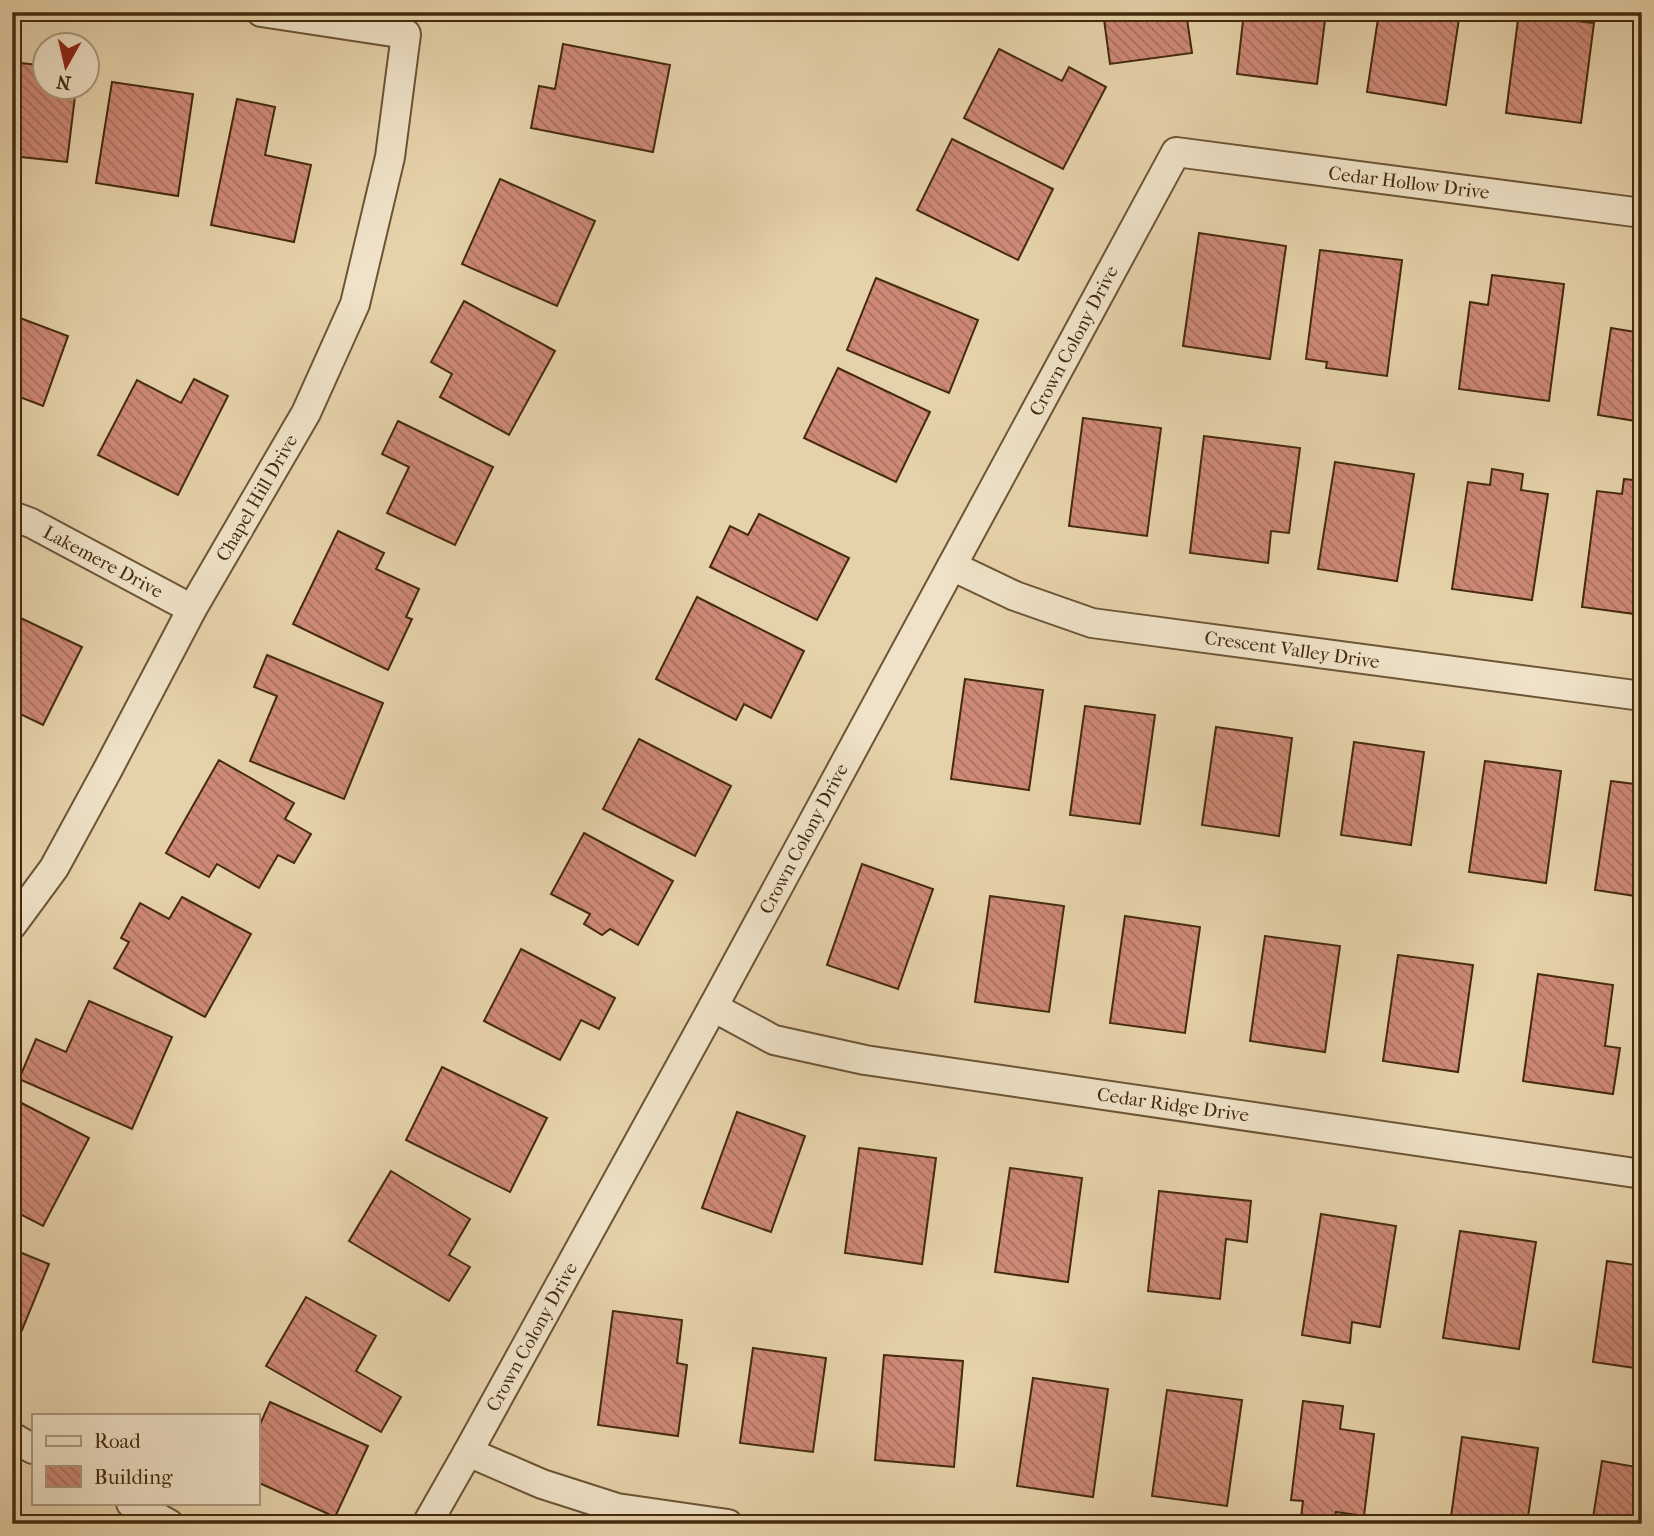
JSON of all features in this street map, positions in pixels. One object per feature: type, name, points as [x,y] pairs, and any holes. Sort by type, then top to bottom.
[{"type":"street","name":"Chapel Hill Drive","points":[[12,925],[54,868],[192,609],[306,413],[355,304],[390,157],[406,34],[261,12]]},
{"type":"street","name":"Cedar Hollow Drive","points":[[1176,152],[1642,213]]},
{"type":"street","name":"Crown Colony Drive","points":[[427,1524],[713,1007],[1176,152]]},
{"type":"street","name":"Lakemere Drive","points":[[12,516],[31,523],[192,609]]},
{"type":"street","name":"Crescent Valley Drive","points":[[952,566],[1015,596],[1092,623],[1642,696]]},
{"type":"street","name":"Cedar Ridge Drive","points":[[713,1007],[774,1040],[865,1060],[1642,1174]]},
{"type":"street","points":[[12,1437],[32,1447]]},
{"type":"street","points":[[468,1452],[542,1484],[617,1508],[728,1524]]},
{"type":"street","points":[[133,1504],[169,1524]]},
{"type":"building","points":[[1103,12],[1186,12],[1192,53],[1110,64]]},
{"type":"building","points":[[1244,12],[1326,12],[1317,84],[1237,74]]},
{"type":"building","points":[[1379,12],[1460,12],[1446,105],[1367,92]]},
{"type":"building","points":[[1519,12],[1560,12],[1559,19],[1594,23],[1581,123],[1506,113]]},
{"type":"building","points":[[563,44],[670,65],[653,152],[531,128],[539,86],[555,89]]},
{"type":"building","points":[[999,49],[1062,81],[1069,67],[1106,87],[1063,169],[964,118]]},
{"type":"building","points":[[12,62],[32,64],[32,102],[74,102],[67,162],[12,156]]},
{"type":"building","points":[[112,82],[193,94],[178,196],[96,183]]},
{"type":"building","points":[[237,99],[275,107],[265,155],[311,165],[294,242],[211,225]]},
{"type":"building","points":[[952,139],[1053,189],[1018,260],[917,210]]},
{"type":"building","points":[[500,179],[595,221],[557,306],[462,264]]},
{"type":"building","points":[[1199,233],[1286,246],[1270,359],[1183,346]]},
{"type":"building","points":[[1320,250],[1402,260],[1387,376],[1326,368],[1327,362],[1306,359]]},
{"type":"building","points":[[1492,275],[1564,284],[1549,401],[1459,389],[1470,302],[1488,305]]},
{"type":"building","points":[[876,278],[978,320],[949,393],[847,350]]},
{"type":"building","points":[[464,301],[555,351],[509,435],[440,397],[452,374],[431,362]]},
{"type":"building","points":[[12,315],[68,336],[43,406],[12,394]]},
{"type":"building","points":[[1611,328],[1642,333],[1642,422],[1598,415]]},
{"type":"building","points":[[838,368],[930,412],[896,482],[804,438]]},
{"type":"building","points":[[194,379],[228,396],[178,495],[98,455],[137,380],[181,403]]},
{"type":"building","points":[[1083,418],[1161,428],[1147,536],[1069,526]]},
{"type":"building","points":[[398,421],[493,467],[455,545],[387,513],[409,467],[382,454]]},
{"type":"building","points":[[1204,436],[1300,448],[1289,533],[1271,531],[1268,563],[1190,553]]},
{"type":"building","points":[[1335,462],[1414,474],[1397,581],[1318,569]]},
{"type":"building","points":[[1492,469],[1523,474],[1521,490],[1548,494],[1532,600],[1452,589],[1468,482],[1490,485]]},
{"type":"building","points":[[1624,479],[1642,481],[1642,615],[1582,607],[1597,491],[1622,494]]},
{"type":"building","points":[[759,514],[849,558],[817,620],[710,567],[730,526],[748,535]]},
{"type":"building","points":[[338,531],[384,553],[376,569],[419,589],[406,617],[412,619],[388,670],[293,624]]},
{"type":"building","points":[[697,597],[804,651],[771,718],[744,704],[736,720],[656,679]]},
{"type":"building","points":[[12,614],[82,647],[43,725],[12,710]]},
{"type":"building","points":[[267,655],[383,703],[344,799],[250,761],[277,696],[254,687]]},
{"type":"building","points":[[965,679],[1043,690],[1029,790],[951,779]]},
{"type":"building","points":[[1085,706],[1155,715],[1140,824],[1070,815]]},
{"type":"building","points":[[1216,727],[1292,738],[1279,836],[1202,825]]},
{"type":"building","points":[[639,739],[731,786],[695,856],[603,809]]},
{"type":"building","points":[[1354,742],[1424,752],[1411,845],[1341,835]]},
{"type":"building","points":[[219,760],[294,803],[285,819],[311,834],[294,863],[278,855],[259,888],[217,864],[209,877],[166,853]]},
{"type":"building","points":[[1485,761],[1561,771],[1546,883],[1469,872]]},
{"type":"building","points":[[1611,781],[1642,785],[1642,897],[1595,890]]},
{"type":"building","points":[[584,833],[673,881],[638,945],[610,929],[602,935],[584,924],[590,914],[551,894]]},
{"type":"building","points":[[862,864],[933,889],[898,989],[827,965]]},
{"type":"building","points":[[990,896],[1064,906],[1049,1012],[975,1002]]},
{"type":"building","points":[[182,897],[251,934],[205,1017],[114,968],[129,942],[121,938],[140,903],[169,919]]},
{"type":"building","points":[[1125,916],[1200,927],[1185,1033],[1110,1023]]},
{"type":"building","points":[[1265,936],[1340,946],[1325,1052],[1250,1041]]},
{"type":"building","points":[[521,949],[615,998],[599,1029],[581,1020],[560,1060],[484,1021]]},
{"type":"building","points":[[1398,955],[1473,965],[1458,1072],[1383,1061]]},
{"type":"building","points":[[1538,974],[1613,985],[1605,1046],[1620,1048],[1613,1094],[1523,1081]]},
{"type":"building","points":[[89,1001],[172,1037],[132,1129],[19,1079],[36,1039],[66,1052]]},
{"type":"building","points":[[442,1067],[547,1118],[510,1192],[406,1140]]},
{"type":"building","points":[[12,1098],[89,1138],[43,1226],[12,1210]]},
{"type":"building","points":[[737,1112],[805,1136],[771,1232],[702,1208]]},
{"type":"building","points":[[859,1148],[936,1158],[922,1264],[845,1253]]},
{"type":"building","points":[[1010,1168],[1082,1178],[1068,1282],[995,1272]]},
{"type":"building","points":[[391,1171],[470,1219],[449,1255],[470,1267],[449,1301],[349,1241]]},
{"type":"building","points":[[1159,1191],[1251,1201],[1247,1242],[1226,1239],[1220,1299],[1148,1291]]},
{"type":"building","points":[[1321,1214],[1396,1226],[1380,1327],[1352,1322],[1350,1343],[1302,1335]]},
{"type":"building","points":[[1460,1231],[1536,1242],[1519,1349],[1443,1338]]},
{"type":"building","points":[[12,1249],[49,1264],[13,1352],[12,1351]]},
{"type":"building","points":[[1607,1261],[1642,1266],[1642,1369],[1593,1362]]},
{"type":"building","points":[[306,1297],[376,1336],[356,1371],[401,1397],[381,1432],[266,1366]]},
{"type":"building","points":[[613,1311],[682,1320],[677,1363],[687,1365],[678,1436],[598,1425]]},
{"type":"building","points":[[753,1348],[826,1358],[813,1452],[740,1443]]},
{"type":"building","points":[[884,1355],[963,1361],[954,1467],[875,1460]]},
{"type":"building","points":[[1033,1378],[1108,1389],[1093,1497],[1017,1486]]},
{"type":"building","points":[[1167,1390],[1242,1400],[1227,1506],[1152,1496]]},
{"type":"building","points":[[1303,1401],[1343,1406],[1340,1429],[1374,1434],[1364,1516],[1336,1512],[1335,1523],[1301,1518],[1303,1501],[1291,1500]]},
{"type":"building","points":[[270,1402],[368,1446],[335,1517],[259,1483],[259,1427]]},
{"type":"building","points":[[1462,1437],[1538,1448],[1527,1524],[1450,1524]]},
{"type":"building","points":[[1602,1461],[1642,1468],[1642,1524],[1592,1524]]}]
